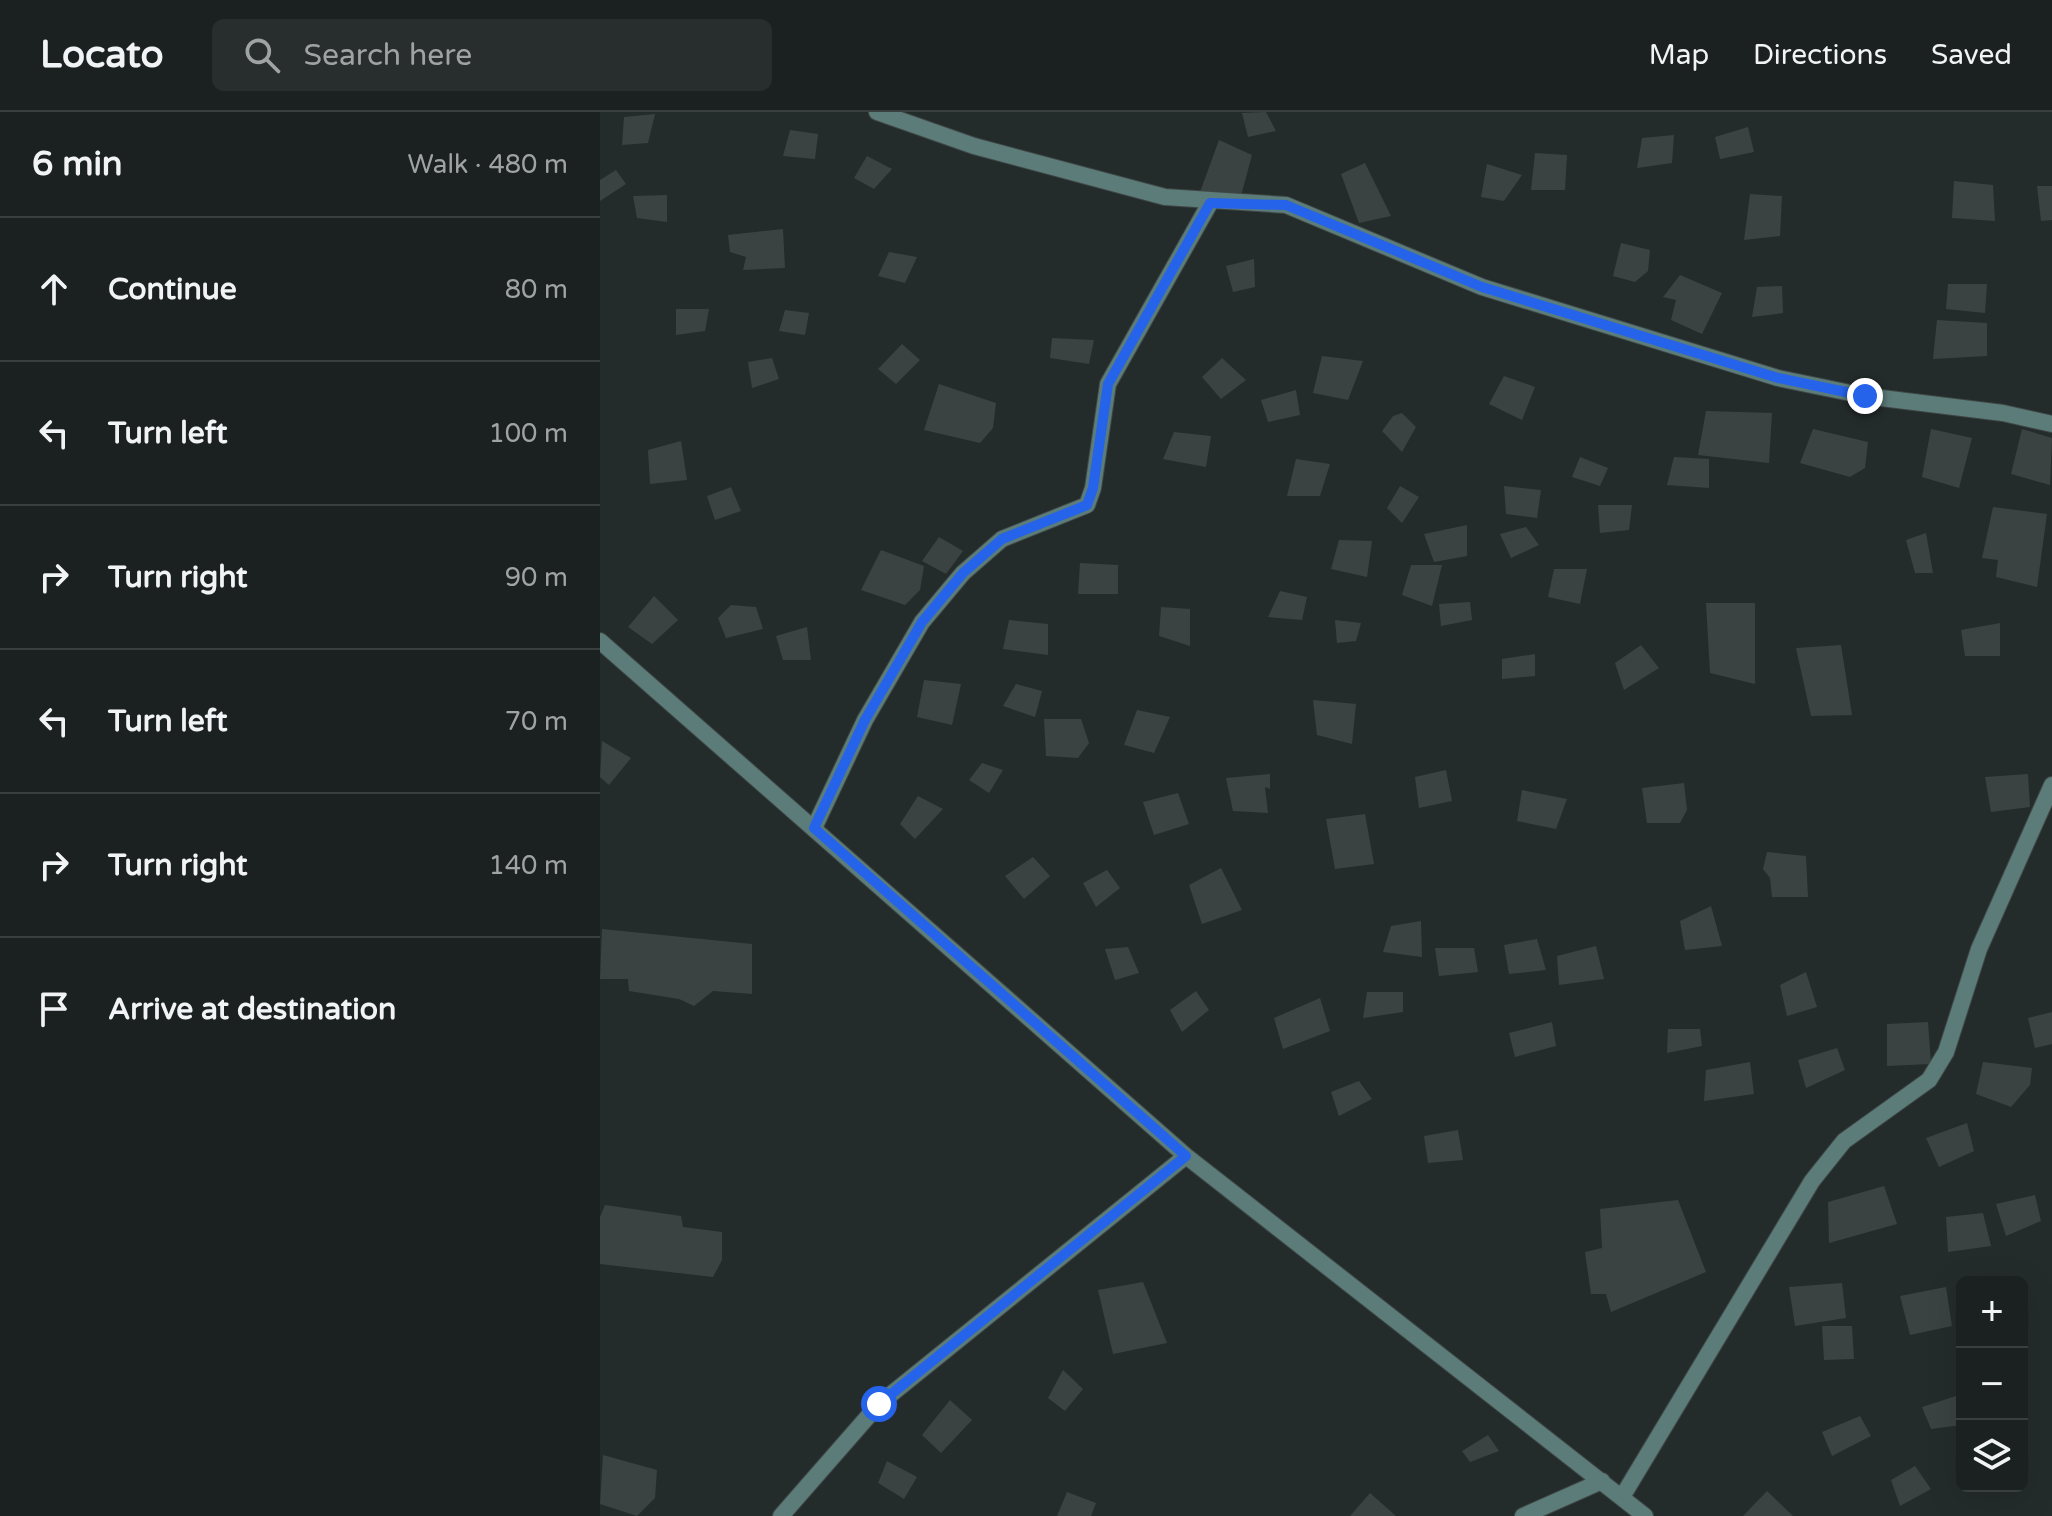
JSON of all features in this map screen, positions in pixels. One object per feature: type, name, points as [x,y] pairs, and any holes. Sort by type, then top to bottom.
[{"type":"street","points":[[877,112],[1004,154],[1165,197],[1210,203],[1286,205],[1482,287],[1778,378],[1865,396],[2003,413],[2052,424]]},
{"type":"street","points":[[814,828],[865,720],[922,622],[963,573],[1002,539],[1087,505],[1093,488],[1108,384],[1210,203]]},
{"type":"street","points":[[600,641],[1186,1156],[1645,1516]]},
{"type":"street","points":[[1622,1497],[1812,1181],[1844,1141],[1929,1080],[1946,1052],[1979,949],[2052,785]]},
{"type":"street","points":[[781,1516],[879,1404],[1186,1156]]},
{"type":"street","points":[[1523,1516],[1602,1481]]},
{"type":"building","points":[[1266,112],[1276,131],[1248,137],[1242,113]]},
{"type":"building","points":[[655,114],[648,143],[622,145],[624,117]]},
{"type":"building","points":[[1748,127],[1754,152],[1720,159],[1715,137]]},
{"type":"building","points":[[790,130],[818,134],[815,159],[783,156]]},
{"type":"building","points":[[1674,135],[1672,163],[1637,168],[1642,138]]},
{"type":"building","points":[[1219,140],[1252,155],[1241,196],[1200,192]]},
{"type":"building","points":[[1535,153],[1567,155],[1565,190],[1531,190]]},
{"type":"building","points":[[867,156],[892,169],[874,189],[854,178]]},
{"type":"building","points":[[1365,163],[1391,216],[1359,223],[1341,174]]},
{"type":"building","points":[[1487,164],[1522,175],[1504,201],[1481,197]]},
{"type":"building","points":[[616,170],[626,184],[600,201],[600,180]]},
{"type":"building","points":[[1954,181],[1993,185],[1995,221],[1952,218]]},
{"type":"building","points":[[2037,186],[2052,186],[2052,220],[2041,221]]},
{"type":"building","points":[[1750,194],[1782,196],[1780,236],[1744,240]]},
{"type":"building","points":[[667,195],[667,222],[637,218],[633,196]]},
{"type":"building","points":[[783,229],[785,268],[743,270],[746,257],[730,252],[728,235]]},
{"type":"building","points":[[1621,243],[1650,250],[1648,271],[1635,282],[1613,276]]},
{"type":"building","points":[[889,252],[917,257],[905,283],[878,276]]},
{"type":"building","points":[[1254,259],[1255,287],[1233,292],[1226,266]]},
{"type":"building","points":[[1680,275],[1722,293],[1702,334],[1671,320],[1676,300],[1663,297]]},
{"type":"building","points":[[1948,284],[1987,284],[1985,313],[1946,309]]},
{"type":"building","points":[[1782,286],[1783,313],[1752,317],[1757,287]]},
{"type":"building","points":[[676,309],[709,309],[705,331],[676,335]]},
{"type":"building","points":[[785,310],[809,313],[805,335],[779,331]]},
{"type":"building","points":[[1937,320],[1987,323],[1987,356],[1933,359]]},
{"type":"building","points":[[1052,338],[1094,340],[1089,364],[1050,358]]},
{"type":"building","points":[[902,344],[920,360],[896,384],[878,369]]},
{"type":"building","points":[[1322,356],[1363,361],[1348,400],[1313,393]]},
{"type":"building","points":[[772,358],[779,379],[752,388],[748,362]]},
{"type":"building","points":[[1222,358],[1246,380],[1221,399],[1202,377]]},
{"type":"building","points":[[1504,376],[1535,387],[1522,420],[1489,404]]},
{"type":"building","points":[[939,384],[996,403],[993,428],[980,443],[924,430]]},
{"type":"building","points":[[1296,390],[1300,415],[1268,422],[1261,400]]},
{"type":"building","points":[[1706,411],[1772,413],[1769,463],[1698,455]]},
{"type":"building","points":[[1402,413],[1416,427],[1402,452],[1382,431],[1393,416]]},
{"type":"building","points":[[1813,429],[1868,442],[1865,468],[1850,477],[1800,463]]},
{"type":"building","points":[[1931,429],[1972,438],[1959,488],[1922,477]]},
{"type":"building","points":[[2022,429],[2052,438],[2050,485],[2011,474]]},
{"type":"building","points":[[1174,432],[1211,436],[1206,467],[1163,459]]},
{"type":"building","points":[[681,441],[687,480],[650,484],[648,450]]},
{"type":"building","points":[[1580,457],[1608,468],[1600,486],[1572,477]]},
{"type":"building","points":[[1674,457],[1709,459],[1709,488],[1667,485]]},
{"type":"building","points":[[1296,459],[1330,464],[1320,496],[1287,496]]},
{"type":"building","points":[[1400,486],[1419,497],[1402,523],[1387,508]]},
{"type":"building","points":[[1504,486],[1541,490],[1537,518],[1506,514]]},
{"type":"building","points":[[731,487],[741,511],[715,520],[707,496]]},
{"type":"building","points":[[1598,505],[1632,505],[1629,530],[1600,533]]},
{"type":"building","points":[[1993,507],[2047,514],[2037,587],[1996,577],[1998,560],[1982,558]]},
{"type":"building","points":[[1467,525],[1467,556],[1434,562],[1424,534]]},
{"type":"building","points":[[1526,527],[1539,545],[1511,558],[1500,534]]},
{"type":"building","points":[[1926,533],[1933,573],[1915,573],[1906,540]]},
{"type":"building","points":[[939,537],[963,551],[946,574],[922,561]]},
{"type":"building","points":[[1339,540],[1372,541],[1367,577],[1331,569]]},
{"type":"building","points":[[881,550],[924,566],[920,590],[905,605],[861,590]]},
{"type":"building","points":[[1080,563],[1118,565],[1118,594],[1078,594]]},
{"type":"building","points":[[1411,565],[1442,565],[1432,606],[1402,595]]},
{"type":"building","points":[[1554,569],[1587,569],[1580,604],[1548,597]]},
{"type":"building","points":[[1280,591],[1307,597],[1302,620],[1268,617]]},
{"type":"building","points":[[654,596],[678,620],[652,644],[628,627]]},
{"type":"building","points":[[1470,602],[1472,620],[1441,626],[1439,604]]},
{"type":"building","points":[[1706,603],[1755,603],[1755,684],[1710,673]]},
{"type":"building","points":[[731,605],[756,607],[763,629],[726,638],[718,618]]},
{"type":"building","points":[[1161,607],[1190,609],[1190,646],[1159,636]]},
{"type":"building","points":[[1009,620],[1048,624],[1048,655],[1003,649]]},
{"type":"building","points":[[1335,620],[1361,623],[1356,641],[1337,643]]},
{"type":"building","points":[[2000,623],[2000,656],[1965,656],[1961,630]]},
{"type":"building","points":[[807,627],[811,660],[783,660],[776,636]]},
{"type":"building","points":[[1641,645],[1659,668],[1624,690],[1615,663]]},
{"type":"building","points":[[1841,645],[1852,715],[1811,716],[1796,648]]},
{"type":"building","points":[[1535,654],[1535,676],[1502,679],[1502,659]]},
{"type":"building","points":[[924,680],[961,684],[952,725],[917,717]]},
{"type":"building","points":[[1016,684],[1042,691],[1035,717],[1003,706]]},
{"type":"building","points":[[1313,700],[1356,704],[1352,744],[1317,735]]},
{"type":"building","points":[[1137,710],[1170,717],[1154,753],[1124,745]]},
{"type":"building","points":[[1044,719],[1081,719],[1089,743],[1078,758],[1046,756]]},
{"type":"building","points":[[602,741],[631,758],[609,785],[600,777]]},
{"type":"building","points":[[982,763],[1003,770],[989,793],[969,780]]},
{"type":"building","points":[[1446,770],[1452,801],[1419,808],[1415,777]]},
{"type":"building","points":[[1270,774],[1270,789],[1265,787],[1268,813],[1233,811],[1226,778]]},
{"type":"building","points":[[2028,774],[2030,807],[1991,812],[1985,777]]},
{"type":"building","points":[[1684,783],[1687,810],[1680,823],[1647,823],[1642,788]]},
{"type":"building","points":[[1522,790],[1567,799],[1556,829],[1517,821]]},
{"type":"building","points":[[1178,793],[1189,824],[1154,835],[1143,802]]},
{"type":"building","points":[[918,796],[943,809],[915,839],[900,824]]},
{"type":"building","points":[[1365,814],[1374,864],[1335,869],[1326,819]]},
{"type":"building","points":[[1767,852],[1806,856],[1808,897],[1772,897],[1770,878],[1763,869]]},
{"type":"building","points":[[1033,857],[1050,876],[1024,899],[1005,876]]},
{"type":"building","points":[[1221,868],[1242,910],[1202,924],[1189,885]]},
{"type":"building","points":[[1107,870],[1120,888],[1096,907],[1083,883]]},
{"type":"building","points":[[1711,906],[1722,946],[1685,950],[1680,921]]},
{"type":"building","points":[[1421,921],[1422,957],[1383,952],[1391,926]]},
{"type":"building","points":[[602,929],[752,944],[752,994],[713,991],[694,1006],[679,999],[629,991],[628,979],[600,979]]},
{"type":"building","points":[[1537,939],[1546,970],[1509,974],[1504,945]]},
{"type":"building","points":[[1596,946],[1604,979],[1559,985],[1557,956]]},
{"type":"building","points":[[1128,947],[1139,973],[1115,980],[1105,949]]},
{"type":"building","points":[[1435,948],[1474,948],[1478,972],[1439,976]]},
{"type":"building","points":[[1806,972],[1817,1007],[1787,1016],[1780,985]]},
{"type":"building","points":[[1196,991],[1209,1010],[1182,1032],[1170,1010]]},
{"type":"building","points":[[1367,992],[1403,992],[1403,1012],[1363,1018]]},
{"type":"building","points":[[1320,998],[1330,1031],[1283,1049],[1274,1018]]},
{"type":"building","points":[[2052,1012],[2052,1044],[2035,1048],[2028,1018]]},
{"type":"building","points":[[1552,1022],[1556,1046],[1515,1057],[1509,1033]]},
{"type":"building","points":[[1928,1022],[1931,1064],[1887,1066],[1887,1024]]},
{"type":"building","points":[[1668,1029],[1700,1029],[1702,1046],[1667,1053]]},
{"type":"building","points":[[1837,1048],[1845,1070],[1806,1088],[1798,1060]]},
{"type":"building","points":[[1750,1062],[1754,1094],[1704,1101],[1706,1070]]},
{"type":"building","points":[[1983,1062],[2032,1068],[2030,1085],[2011,1107],[1976,1094]]},
{"type":"building","points":[[1359,1081],[1372,1099],[1339,1116],[1331,1092]]},
{"type":"building","points":[[1967,1123],[1974,1151],[1939,1167],[1926,1138]]},
{"type":"building","points":[[1458,1130],[1463,1160],[1428,1163],[1424,1136]]},
{"type":"building","points":[[1884,1186],[1897,1224],[1829,1243],[1828,1202]]},
{"type":"building","points":[[2035,1195],[2041,1221],[2006,1236],[1996,1204]]},
{"type":"building","points":[[1678,1200],[1706,1272],[1611,1312],[1606,1294],[1591,1294],[1585,1252],[1602,1248],[1600,1209]]},
{"type":"building","points":[[605,1205],[681,1216],[683,1227],[722,1232],[722,1260],[713,1277],[600,1264],[600,1217]]},
{"type":"building","points":[[1983,1213],[1991,1246],[1948,1252],[1946,1217]]},
{"type":"building","points":[[1143,1282],[1167,1343],[1113,1354],[1098,1290]]},
{"type":"building","points":[[1842,1283],[1846,1318],[1795,1326],[1789,1287]]},
{"type":"building","points":[[1946,1287],[1952,1326],[1910,1335],[1900,1296]]},
{"type":"building","points":[[1822,1326],[1852,1326],[1854,1359],[1824,1360]]},
{"type":"building","points":[[1063,1370],[1083,1389],[1065,1411],[1048,1398]]},
{"type":"building","points":[[1956,1396],[1956,1426],[1931,1429],[1922,1407]]},
{"type":"building","points":[[950,1400],[972,1420],[941,1453],[922,1435]]},
{"type":"building","points":[[1860,1416],[1871,1436],[1832,1456],[1822,1432]]},
{"type":"building","points":[[1488,1435],[1499,1451],[1470,1462],[1462,1451]]},
{"type":"building","points":[[603,1455],[657,1470],[655,1498],[637,1516],[600,1504]]},
{"type":"building","points":[[887,1461],[917,1477],[904,1499],[878,1483]]},
{"type":"building","points":[[1915,1466],[1931,1489],[1900,1506],[1891,1480]]},
{"type":"building","points":[[1767,1491],[1793,1516],[1743,1516]]},
{"type":"building","points":[[1067,1492],[1096,1503],[1091,1516],[1057,1516]]},
{"type":"building","points":[[1370,1493],[1396,1516],[1350,1516]]},
{"type":"route","points":[[879,1404],[1186,1156],[814,828],[865,720],[922,622],[963,573],[1002,539],[1056,520],[1087,505],[1093,488],[1108,384],[1124,349],[1210,203],[1255,201],[1286,205],[1482,287],[1778,378],[1865,396]]}]
